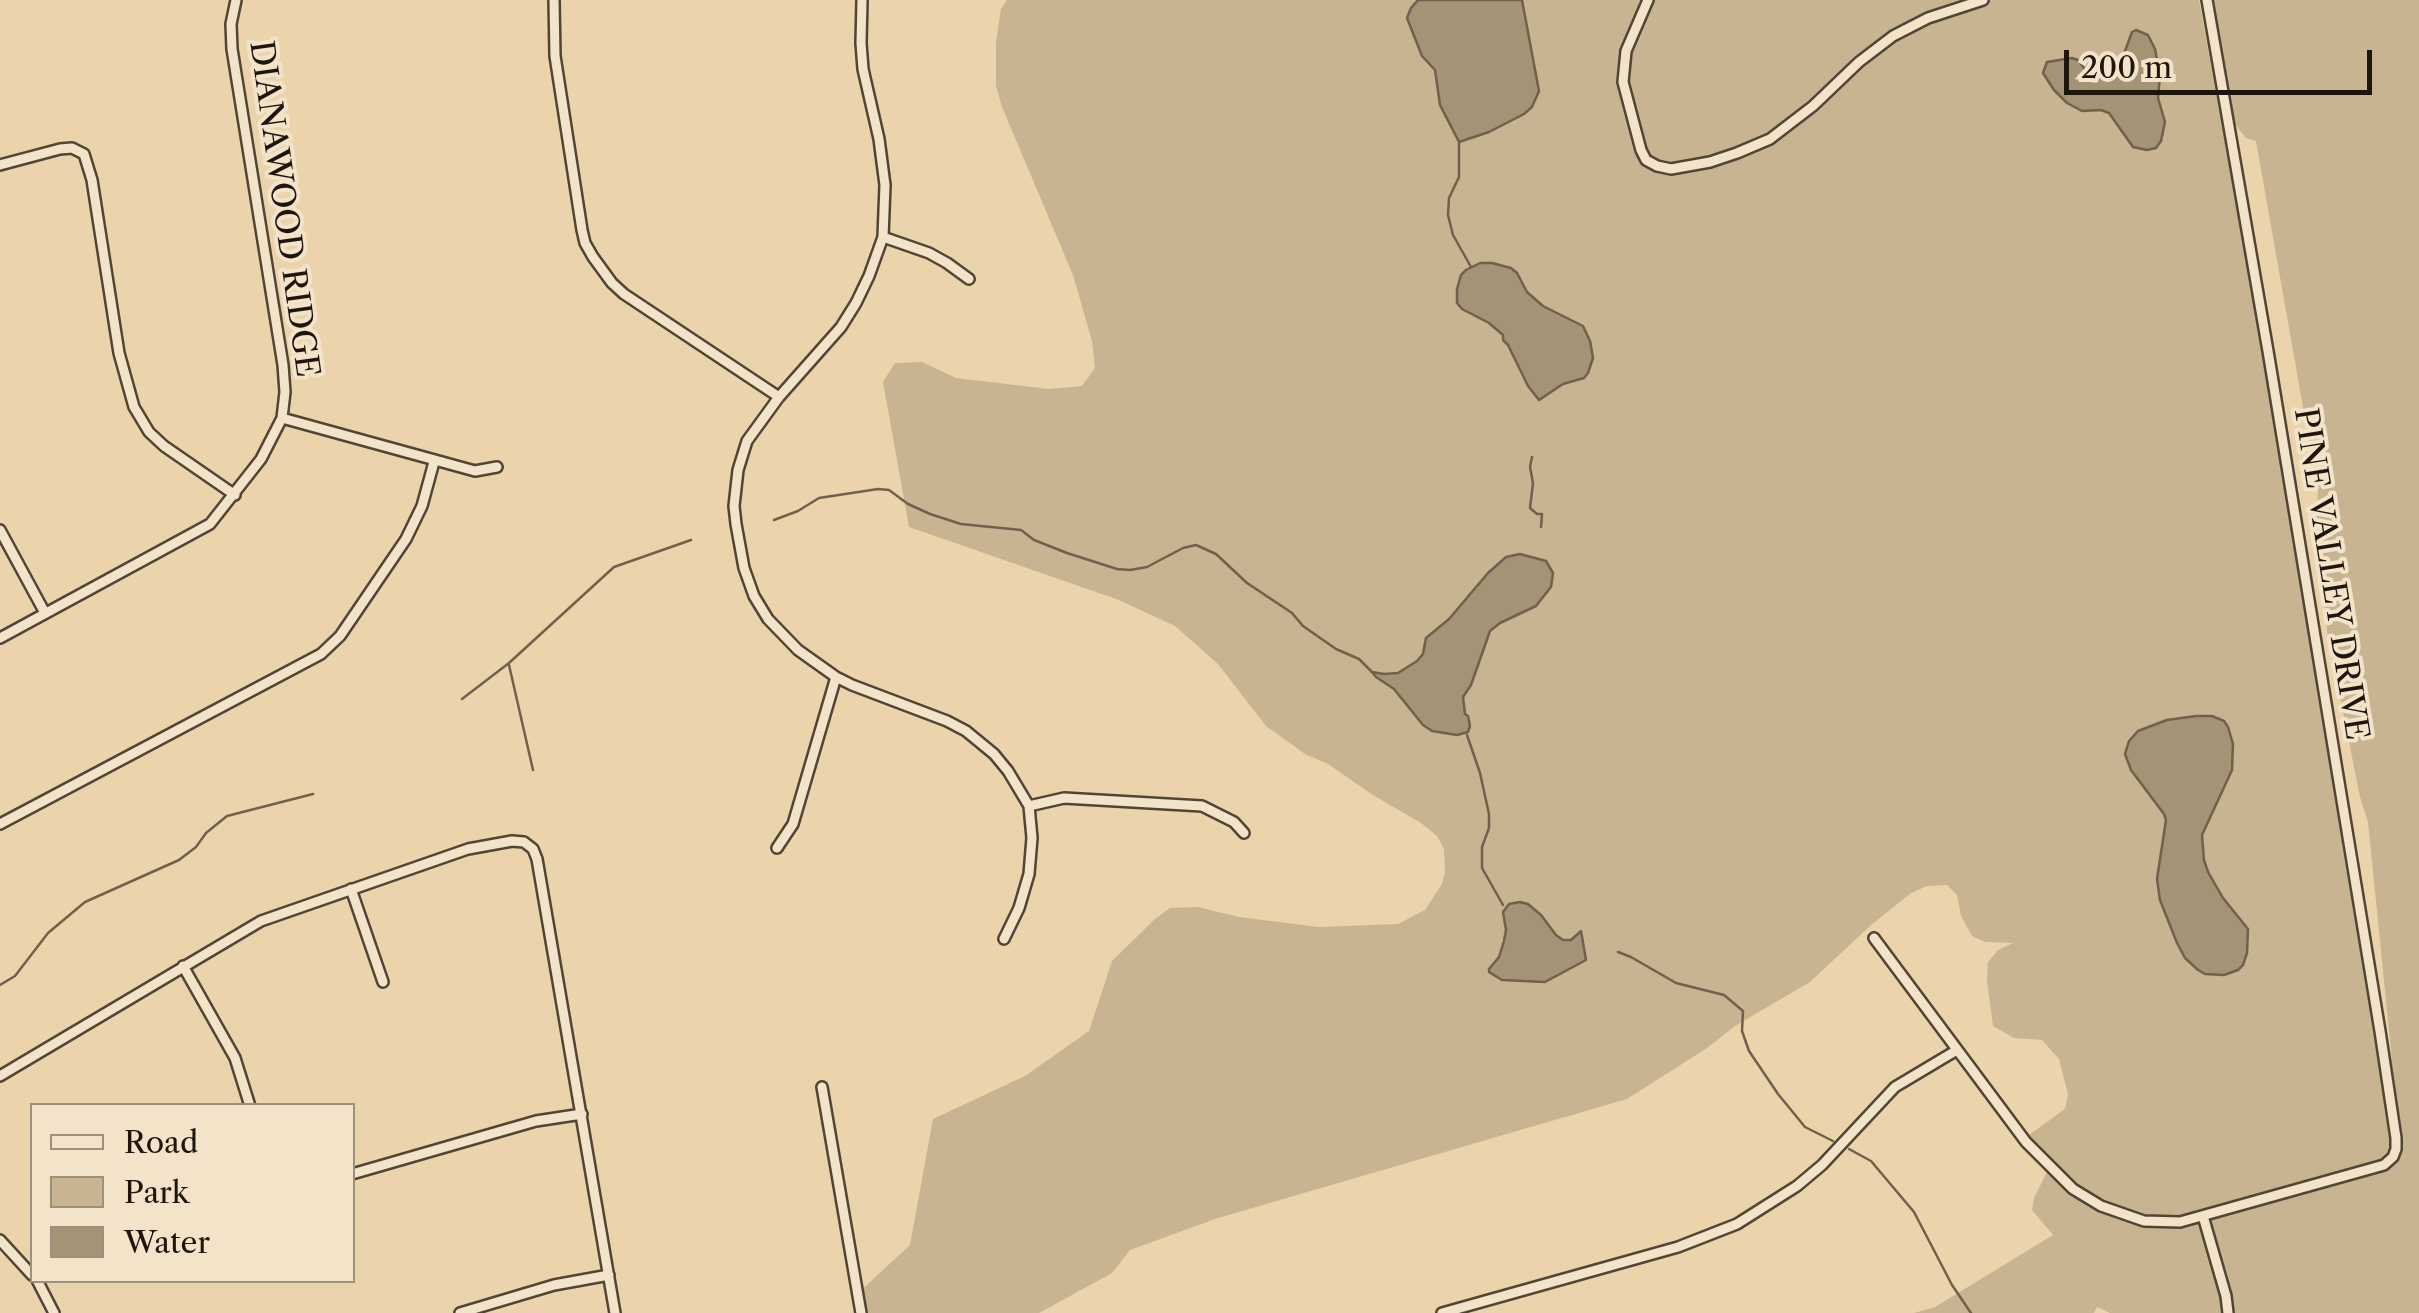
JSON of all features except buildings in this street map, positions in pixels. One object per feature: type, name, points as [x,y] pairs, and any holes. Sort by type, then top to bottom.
[{"type":"street","name":"DIANAWOOD RIDGE","points":[[0,638],[199,532],[219,515],[261,459],[282,418],[284,365],[232,49],[231,24],[236,0]]},
{"type":"street","points":[[554,0],[554,56],[585,243],[624,294],[779,397]]},
{"type":"street","points":[[862,0],[863,69],[885,185],[883,237],[856,303],[841,327],[779,397],[746,442],[734,506],[740,549],[754,596],[768,618],[798,650],[836,677],[947,720],[994,754],[1008,771],[1028,806],[1032,838],[1030,874],[1004,939]]},
{"type":"street","points":[[1648,0],[1626,51],[1623,82],[1646,160],[1671,168],[1710,162],[1770,139],[1893,36],[1928,18],[1983,0]]},
{"type":"street","name":"PINE VALLEY DRIVE","points":[[2204,1216],[2384,1165],[2396,1149],[2380,1031],[2207,0]]},
{"type":"street","points":[[0,165],[60,149],[72,148],[84,154],[92,180],[119,353],[134,407],[149,432],[164,446],[234,495]]},
{"type":"street","points":[[883,237],[929,253],[969,278]]},
{"type":"street","points":[[282,418],[474,472],[497,466]]},
{"type":"street","points":[[0,824],[321,654],[340,636],[406,539],[422,506],[434,462]]},
{"type":"street","points":[[0,530],[45,614]]},
{"type":"street","points":[[778,848],[793,824],[836,677]]},
{"type":"street","points":[[1028,806],[1064,798],[1202,806],[1234,822],[1244,832]]},
{"type":"street","points":[[0,1076],[262,921],[476,846],[524,842],[538,859],[615,1313]]},
{"type":"street","points":[[351,889],[383,982]]},
{"type":"street","points":[[1874,938],[2026,1142],[2074,1189],[2101,1206],[2144,1220],[2180,1222],[2204,1216],[2228,1313]]},
{"type":"street","points":[[183,966],[234,1058],[249,1103]]},
{"type":"street","points":[[1442,1313],[1678,1247],[1737,1224],[1822,1165],[1894,1088],[1957,1050]]},
{"type":"street","points":[[822,1087],[862,1313]]},
{"type":"street","points":[[355,1173],[536,1121],[582,1114]]},
{"type":"street","points":[[0,1240],[30,1272]]},
{"type":"street","points":[[460,1313],[554,1285],[609,1276]]},
{"type":"street","points":[[41,1283],[54,1313]]},
{"type":"green space","points":[[1007,0],[2199,0],[2392,1060],[2368,822],[2327,631],[2316,526],[2318,492],[2256,141],[2246,138],[2231,119],[2213,0],[2419,0],[2419,1313],[2110,1313],[2097,1307],[2094,1313],[1914,1313],[1935,1307],[2053,1235],[2032,1210],[2048,1170],[2030,1148],[2029,1135],[2065,1109],[2068,1094],[2059,1059],[2042,1040],[2014,1038],[1993,1026],[1988,962],[1998,950],[2013,943],[1985,942],[1972,936],[1961,916],[1957,895],[1947,885],[1927,886],[1911,893],[1810,982],[1735,1026],[1627,1099],[1218,1218],[1130,1250],[1112,1273],[1039,1313],[863,1313],[857,1294],[910,1245],[933,1119],[1025,1076],[1089,1031],[1112,961],[1155,919],[1170,908],[1198,907],[1239,917],[1318,927],[1398,924],[1425,910],[1445,872],[1444,849],[1437,836],[1266,726],[1218,664],[1175,626],[1119,600],[909,527],[883,382],[895,363],[922,362],[956,378],[1049,389],[1082,386],[1095,368],[1092,341],[1073,275],[996,86],[996,42],[1001,9]]},
{"type":"water","points":[[1418,0],[1522,0],[1539,91],[1532,107],[1489,132],[1459,142],[1440,105],[1435,70],[1422,56],[1407,18]]},
{"type":"water","points":[[2136,30],[2148,35],[2155,49],[2160,76],[2158,98],[2165,122],[2161,141],[2156,148],[2147,150],[2133,147],[2109,113],[2082,111],[2067,103],[2043,73],[2047,62],[2072,58],[2087,72],[2110,71],[2122,59]]},
{"type":"water","points":[[1480,263],[1511,268],[1527,292],[1543,306],[1583,326],[1593,358],[1584,378],[1563,384],[1539,400],[1503,335],[1457,303],[1461,275]]},
{"type":"water","points":[[1520,554],[1546,561],[1553,573],[1551,587],[1536,606],[1490,631],[1463,697],[1468,732],[1457,735],[1432,731],[1394,689],[1372,672],[1398,673],[1417,661],[1423,654],[1426,638],[1449,619],[1488,573],[1506,557]]},
{"type":"water","points":[[2196,716],[2224,721],[2233,744],[2232,770],[2202,835],[2208,872],[2248,929],[2243,965],[2224,975],[2198,970],[2177,943],[2160,900],[2157,879],[2166,820],[2131,770],[2125,754],[2138,731],[2167,720]]},
{"type":"water","points":[[1520,902],[1541,915],[1563,940],[1571,940],[1581,931],[1586,960],[1545,982],[1502,980],[1489,972],[1504,941],[1503,912],[1509,904]]},
{"type":"waterway","points":[[1459,142],[1459,177],[1449,198],[1448,215],[1453,235],[1471,267]]},
{"type":"waterway","points":[[1532,457],[1530,508],[1542,514],[1541,527]]},
{"type":"waterway","points":[[774,520],[819,498],[878,489],[889,490],[930,514],[961,524],[1021,530],[1034,540],[1117,569],[1147,567],[1196,545],[1216,554],[1247,583],[1292,613],[1303,626],[1336,649],[1359,659],[1372,672]]},
{"type":"waterway","points":[[462,699],[509,663],[614,567],[691,540]]},
{"type":"waterway","points":[[509,665],[533,770]]},
{"type":"waterway","points":[[1467,735],[1489,814],[1482,868],[1503,905]]},
{"type":"waterway","points":[[0,985],[15,976],[48,933],[85,902],[179,860],[227,816],[313,794]]},
{"type":"waterway","points":[[1618,952],[1676,983],[1724,995],[1743,1011],[1742,1031],[1749,1051],[1778,1094],[1805,1127],[1833,1141]]},
{"type":"waterway","points":[[1849,1149],[1871,1161],[1914,1212],[1971,1313]]}]
